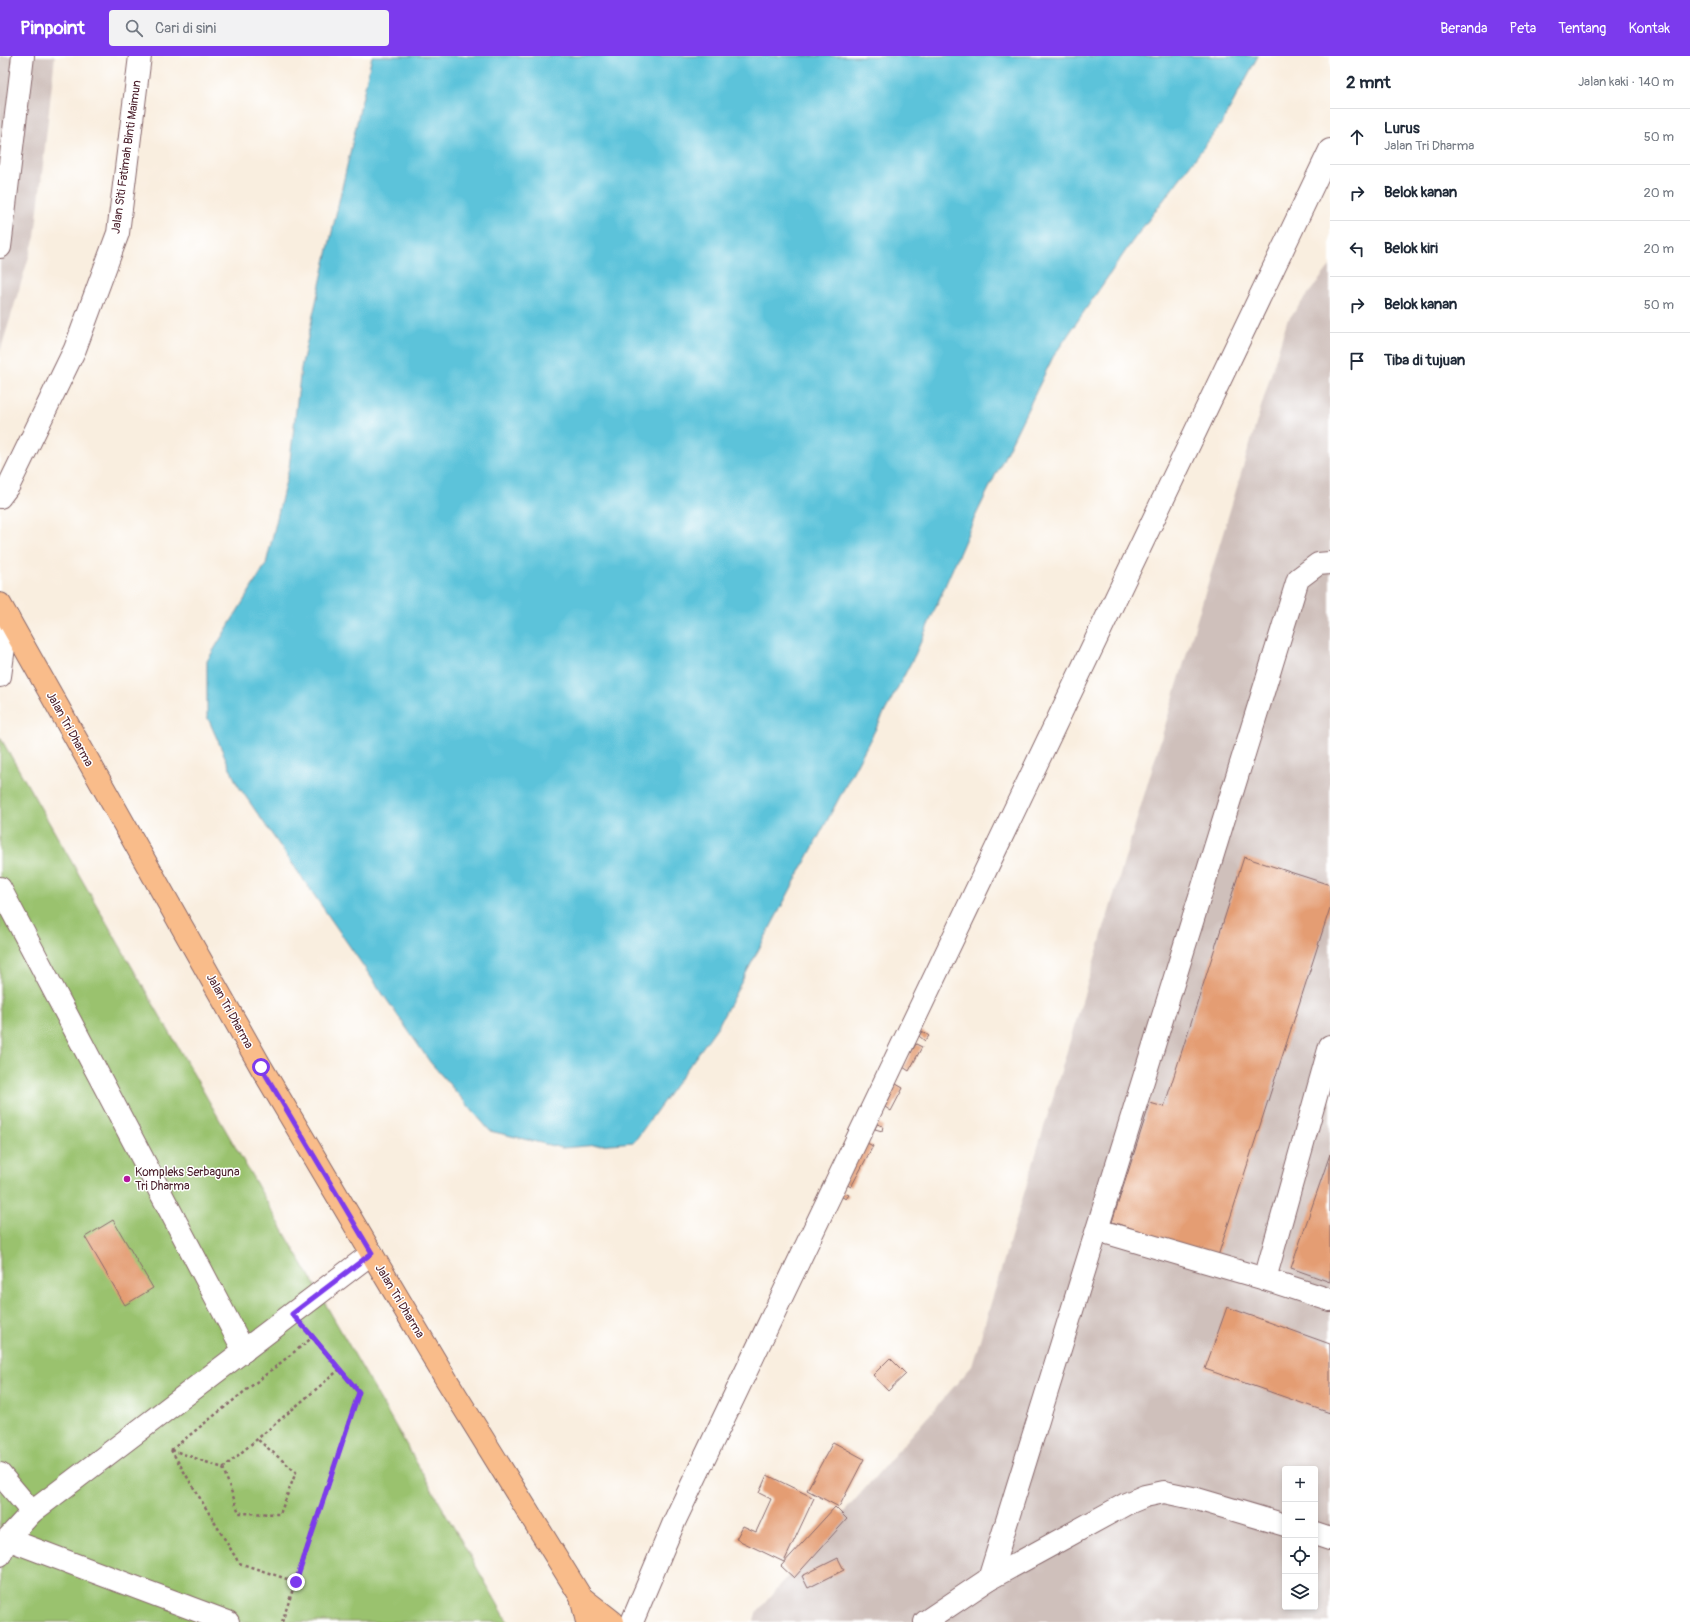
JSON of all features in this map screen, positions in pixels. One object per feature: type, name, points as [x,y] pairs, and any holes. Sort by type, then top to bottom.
[{"type":"main road","name":"Jalan Tri Dharma","points":[[4,611],[261,1067],[446,1379],[581,1597],[587,1622]]},
{"type":"main road","name":"Jalan Tri Dharma","points":[[581,1597],[613,1622]]},
{"type":"street","points":[[0,247],[23,56]]},
{"type":"street","name":"Jalan Siti Fatimah Binti Maimun","points":[[0,497],[8,485],[76,350],[118,233],[140,56]]},
{"type":"street","points":[[632,1622],[682,1506],[1330,150]]},
{"type":"street","points":[[989,1579],[1298,578],[1318,564],[1330,563]]},
{"type":"street","points":[[0,676],[4,611]]},
{"type":"street","points":[[0,888],[244,1351]]},
{"type":"street","points":[[1265,1279],[1330,1046]]},
{"type":"street","points":[[1097,1230],[1265,1279],[1330,1300]]},
{"type":"street","points":[[228,1622],[3,1547],[32,1512],[372,1253]]},
{"type":"street","points":[[0,1474],[32,1512]]},
{"type":"street","points":[[925,1622],[989,1579],[1126,1504],[1145,1496],[1164,1492],[1197,1499],[1282,1524]]},
{"type":"street","points":[[1318,1535],[1330,1538]]},
{"type":"path","points":[[282,1622],[359,1394],[358,1389],[292,1314]]},
{"type":"path","points":[[171,1450],[313,1337]]},
{"type":"path","points":[[223,1468],[340,1369]]},
{"type":"path","points":[[223,1468],[239,1513],[280,1514],[296,1472],[258,1439]]},
{"type":"path","points":[[171,1450],[223,1468]]},
{"type":"path","points":[[171,1450],[239,1563],[296,1582]]},
{"type":"shaded area","points":[[0,56],[55,56],[35,237],[0,352]]},
{"type":"shaded area","points":[[1330,266],[1330,1622],[754,1622],[756,1613],[972,1366],[1287,321]]},
{"type":"green space","name":"Kompleks Serbaguna Tri Dharma","points":[[0,737],[508,1622],[0,1622]]},
{"type":"water","points":[[372,56],[1258,56],[1222,123],[1131,243],[1053,357],[975,517],[915,655],[718,1026],[634,1142],[562,1148],[490,1131],[430,1062],[237,784],[207,716],[207,661],[266,564],[289,468],[301,368]]},
{"type":"building","points":[[1244,857],[1330,885],[1330,908],[1218,1256],[1112,1222],[1150,1103],[1164,1107]]},
{"type":"building","points":[[922,1031],[929,1036],[925,1041],[919,1036]]},
{"type":"building","points":[[916,1044],[922,1047],[909,1071],[903,1067]]},
{"type":"building","points":[[896,1084],[903,1088],[891,1111],[885,1107]]},
{"type":"building","points":[[877,1124],[883,1126],[882,1131],[875,1129]]},
{"type":"building","points":[[865,1142],[873,1146],[851,1187],[844,1183]]},
{"type":"building","points":[[1330,1154],[1330,1282],[1291,1268]]},
{"type":"building","points":[[840,1191],[849,1195],[846,1199],[838,1195]]},
{"type":"building","points":[[113,1220],[153,1288],[125,1305],[85,1237]]},
{"type":"building","points":[[1227,1307],[1330,1344],[1330,1413],[1205,1369]]},
{"type":"building","points":[[890,1358],[906,1374],[888,1391],[873,1375]]},
{"type":"building","points":[[833,1442],[864,1459],[839,1507],[807,1490]]},
{"type":"building","points":[[767,1475],[814,1498],[784,1562],[736,1539],[743,1526],[756,1532],[771,1499],[759,1493]]},
{"type":"building","points":[[835,1507],[847,1519],[794,1578],[781,1566]]},
{"type":"building","points":[[838,1558],[844,1570],[808,1588],[802,1576]]},
{"type":"place","name":"Kompleks Serbaguna Tri Dharma","points":[[127,1179]]},
{"type":"route","points":[[261,1067],[372,1253],[292,1314],[359,1392],[296,1582]]}]
